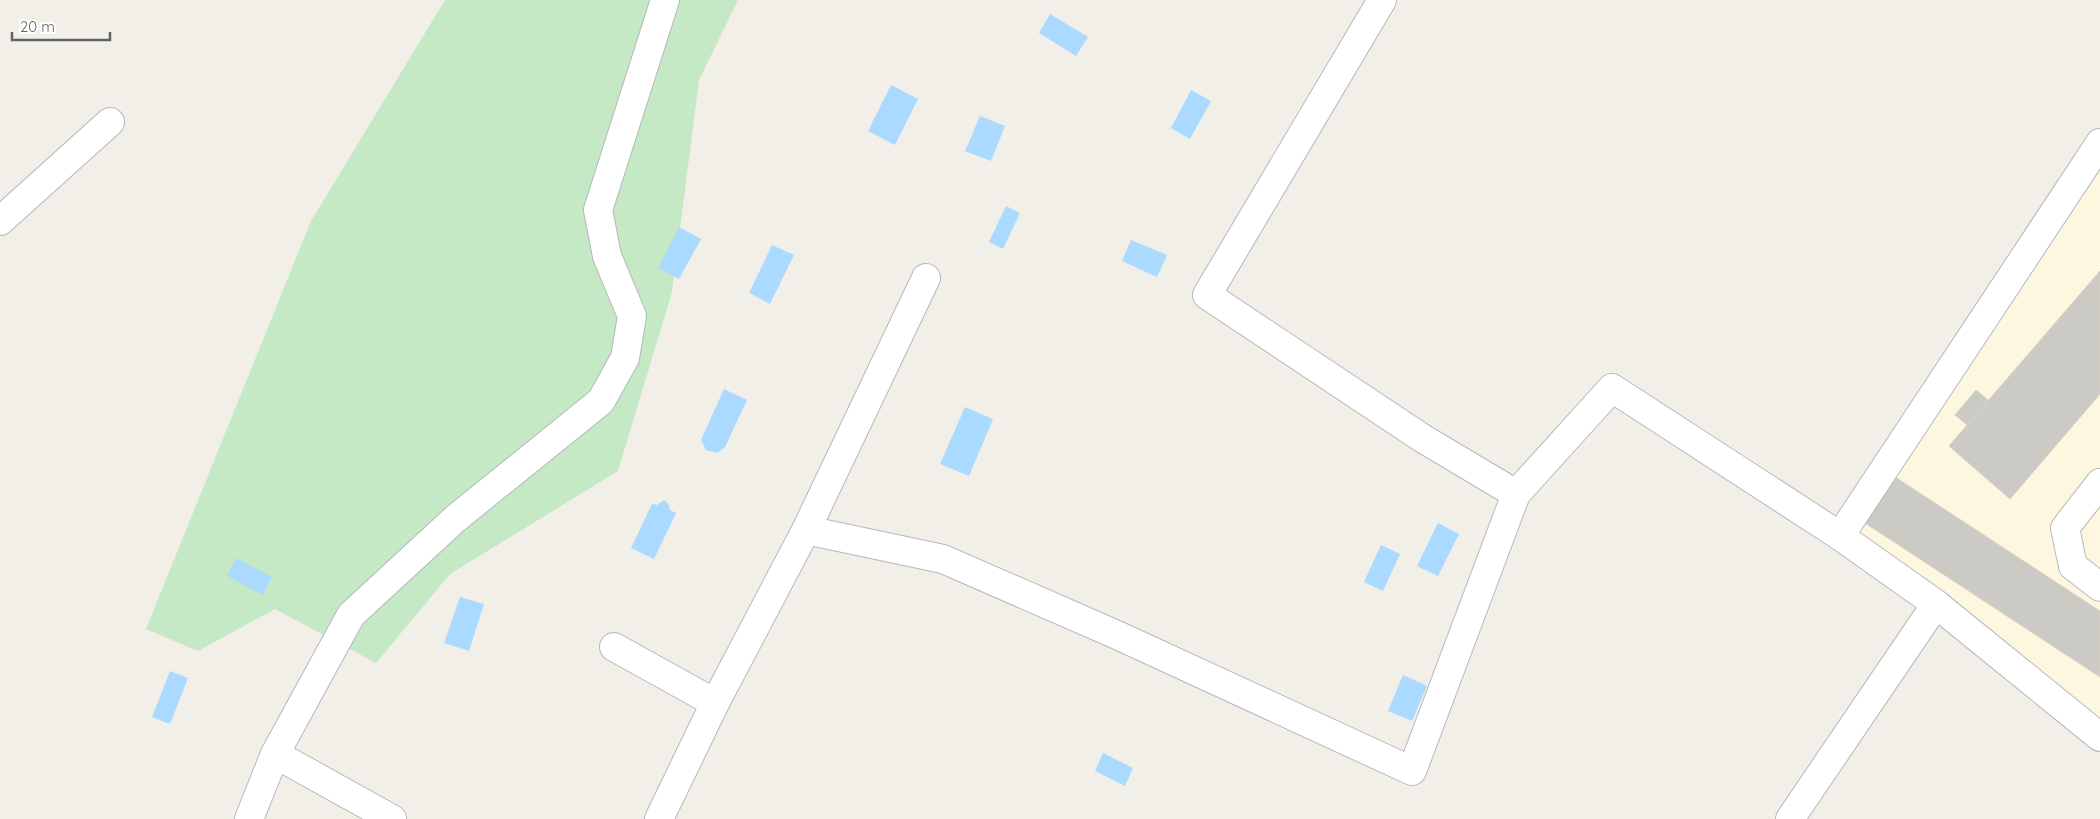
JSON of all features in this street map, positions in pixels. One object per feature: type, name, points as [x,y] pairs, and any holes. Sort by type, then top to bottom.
[{"type":"street","points":[[250,819],[275,754],[350,614],[455,519],[601,401],[625,358],[632,316],[607,256],[598,210],[665,0]]},
{"type":"street","points":[[1382,0],[1207,295],[1422,438],[1516,494]]},
{"type":"street","points":[[0,221],[110,122]]},
{"type":"street","points":[[1840,536],[2100,143]]},
{"type":"street","points":[[659,819],[715,703],[806,530],[926,278]]},
{"type":"street","points":[[806,530],[943,559],[1118,635],[1412,771],[1516,494],[1612,388],[1840,536],[1936,604],[2100,737]]},
{"type":"street","points":[[2100,483],[2065,528],[2073,566],[2100,587]]},
{"type":"street","points":[[1790,819],[1936,604]]},
{"type":"street","points":[[614,647],[715,703]]},
{"type":"street","points":[[275,754],[392,819]]},
{"type":"shaded area","points":[[2100,161],[2100,734],[1840,536]]},
{"type":"green space","points":[[445,0],[738,0],[699,80],[672,292],[618,471],[450,574],[376,663],[275,609],[198,651],[146,629],[311,221]]},
{"type":"water","points":[[1050,14],[1088,37],[1076,56],[1039,33]]},
{"type":"water","points":[[891,85],[918,99],[895,145],[868,131]]},
{"type":"water","points":[[1191,90],[1211,101],[1190,139],[1171,128]]},
{"type":"water","points":[[980,116],[1005,126],[991,161],[965,151]]},
{"type":"water","points":[[1006,206],[1020,213],[1003,249],[989,242]]},
{"type":"water","points":[[679,227],[701,239],[679,279],[658,268]]},
{"type":"water","points":[[1131,240],[1167,255],[1157,277],[1122,261]]},
{"type":"water","points":[[772,245],[794,255],[770,304],[749,293]]},
{"type":"water","points":[[724,389],[747,400],[725,447],[717,453],[706,450],[701,440]]},
{"type":"water","points":[[965,407],[993,419],[969,476],[940,464]]},
{"type":"water","points":[[664,500],[668,503],[670,510],[676,513],[654,559],[631,548],[652,504],[657,505]]},
{"type":"water","points":[[1438,523],[1459,534],[1438,576],[1417,566]]},
{"type":"water","points":[[1381,545],[1400,554],[1383,591],[1364,582]]},
{"type":"water","points":[[236,558],[272,577],[263,595],[227,576]]},
{"type":"water","points":[[460,597],[484,604],[469,651],[444,643]]},
{"type":"water","points":[[170,671],[188,678],[170,724],[152,717]]},
{"type":"water","points":[[1403,675],[1427,686],[1412,721],[1388,711]]},
{"type":"water","points":[[1103,753],[1133,768],[1125,786],[1095,771]]},
{"type":"building","points":[[2100,271],[2100,394],[2010,499],[1949,446]]},
{"type":"building","points":[[1976,390],[1988,400],[1967,425],[1955,415]]},
{"type":"building","points":[[1892,475],[2100,611],[2100,677],[1862,521]]}]
